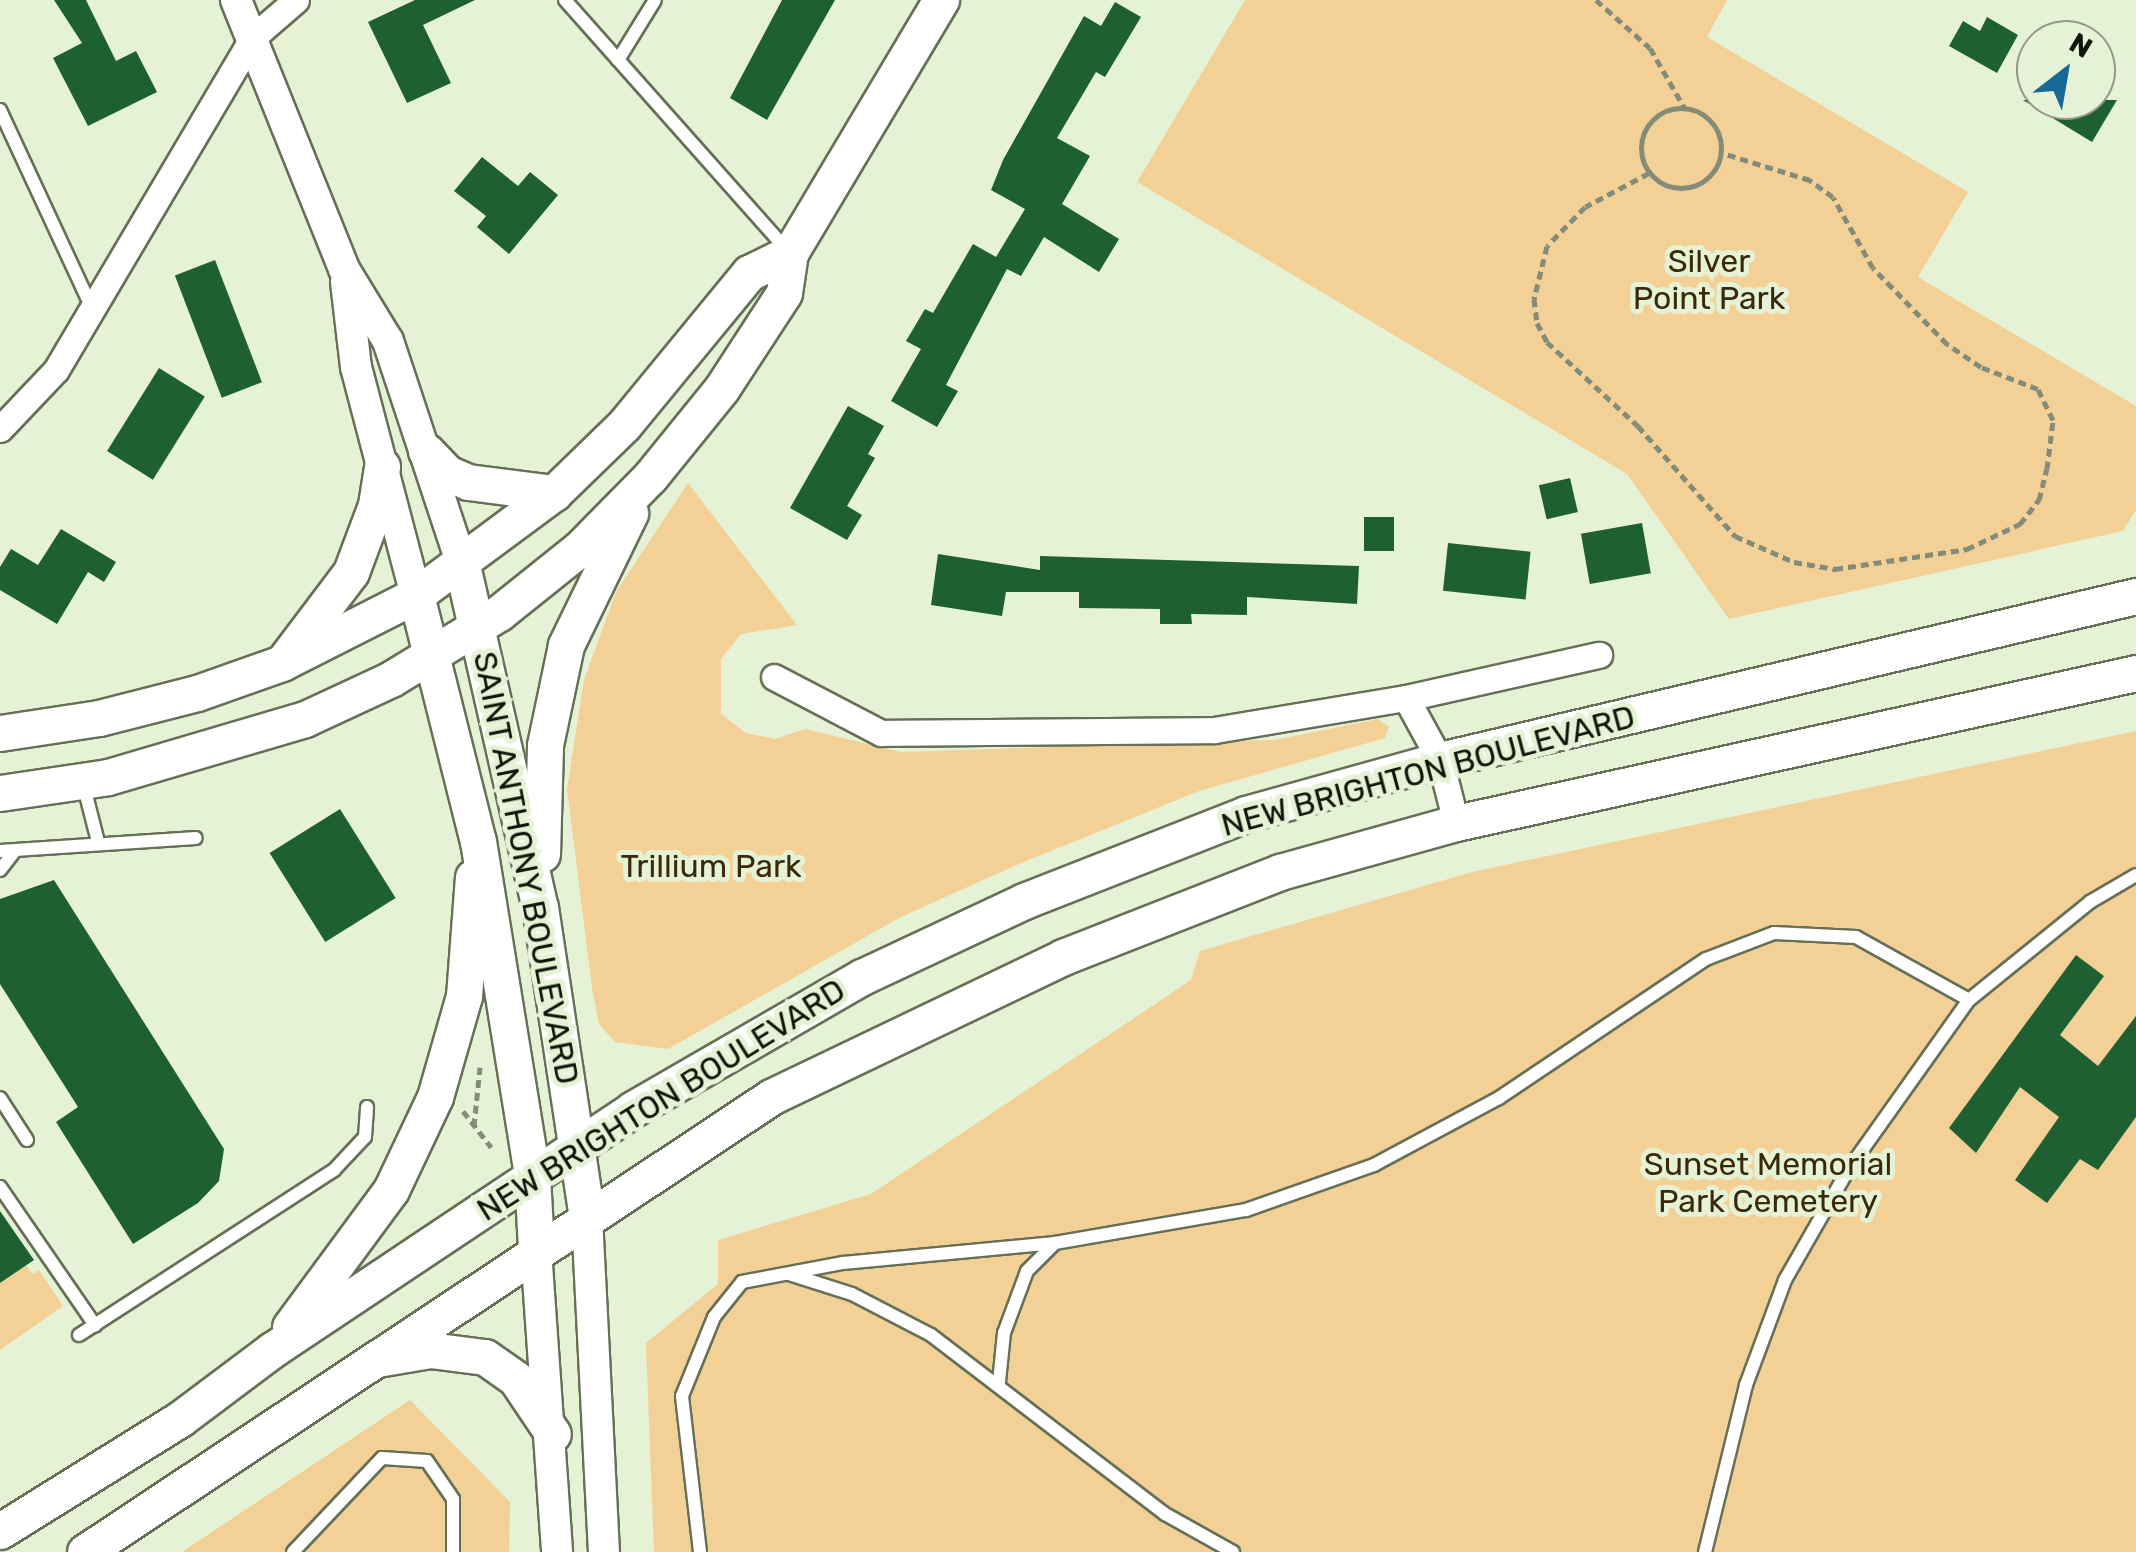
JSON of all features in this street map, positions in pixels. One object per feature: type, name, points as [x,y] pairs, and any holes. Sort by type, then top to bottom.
[{"type":"main road","points":[[0,793],[82,781],[206,752],[305,719],[453,640],[579,549],[650,478],[722,388],[784,292],[790,254],[941,0]]},
{"type":"main road","points":[[0,733],[115,714],[282,663],[439,580],[554,493],[624,424],[750,273],[790,254]]},
{"type":"main road","points":[[426,451],[447,473],[468,482],[554,493]]},
{"type":"main road","points":[[282,663],[351,572],[376,505],[382,466]]},
{"type":"main road","points":[[540,907],[545,745],[566,645],[650,478]]},
{"type":"main road","name":"SAINT ANTHONY BOULEVARD","points":[[439,580],[453,640],[478,841],[532,1175],[536,1250]]},
{"type":"main road","name":"SAINT ANTHONY BOULEVARD","points":[[439,580],[453,640],[540,907],[586,1217]]},
{"type":"main road","name":"NEW BRIGHTON BOULEVARD","points":[[0,1531],[180,1419],[272,1350],[532,1175],[761,1032],[1024,901],[1246,814],[1440,760],[2136,596]]},
{"type":"main road","name":"NEW BRIGHTON BOULEVARD","points":[[85,1552],[772,1097],[977,995],[1280,872],[1456,823],[2136,674]]},
{"type":"main road","points":[[272,1350],[391,1190],[436,1098],[464,996],[464,940],[478,841]]},
{"type":"main road","points":[[372,1360],[430,1350],[485,1357],[516,1380],[553,1434]]},
{"type":"street","name":"SAINT ANTHONY BOULEVARD","points":[[236,0],[344,269],[388,341],[426,451],[439,580]]},
{"type":"street","points":[[0,429],[56,370],[252,38],[296,0]]},
{"type":"street","name":"SAINT ANTHONY BOULEVARD","points":[[344,269],[356,366],[382,466],[439,580]]},
{"type":"street","points":[[774,677],[881,733],[924,737],[1214,730],[1406,698],[1599,656]]},
{"type":"street","points":[[1406,698],[1440,760],[1456,823]]},
{"type":"street","name":"SAINT ANTHONY BOULEVARD","points":[[586,1217],[604,1552]]},
{"type":"street","name":"SAINT ANTHONY BOULEVARD","points":[[536,1250],[553,1434],[557,1552]]},
{"type":"lane","points":[[565,0],[790,254]]},
{"type":"lane","points":[[618,60],[655,0]]},
{"type":"lane","points":[[0,110],[92,308]]},
{"type":"lane","points":[[82,781],[98,842]]},
{"type":"lane","points":[[0,851],[196,838]]},
{"type":"lane","points":[[0,870],[15,851]]},
{"type":"lane","points":[[1705,1552],[1746,1384],[1785,1280],[1848,1170],[1969,1000],[2090,902],[2136,875]]},
{"type":"lane","points":[[700,1552],[682,1396],[714,1317],[742,1282],[1055,1243],[1246,1210],[1374,1165],[1499,1098],[1706,959],[1774,932],[1856,938],[1969,1000]]},
{"type":"lane","points":[[0,1098],[27,1140]]},
{"type":"lane","points":[[79,1335],[334,1170],[365,1137],[367,1107]]},
{"type":"lane","points":[[0,1188],[95,1325]]},
{"type":"lane","points":[[999,1382],[1004,1333],[1027,1271],[1055,1243]]},
{"type":"lane","points":[[786,1274],[868,1302],[930,1334],[999,1382],[1165,1514],[1232,1552]]},
{"type":"lane","points":[[293,1552],[382,1458],[427,1461],[453,1499],[454,1552]]},
{"type":"lane","points":[[0,1507],[52,1499]]},
{"type":"path","points":[[1596,0],[1650,48],[1684,108],[1714,123],[1722,153],[1716,171],[1698,186],[1666,186],[1649,173],[1641,140],[1652,120],[1684,108]]},
{"type":"path","points":[[1649,173],[1585,207],[1548,246],[1534,300],[1537,323],[1547,342],[1638,426],[1734,536],[1794,562],[1836,569],[1968,549],[2020,524],[2039,500],[2047,469],[2052,420],[2038,389],[1981,367],[1948,344],[1873,268],[1832,196],[1810,180],[1722,153]]},
{"type":"path","points":[[458,1105],[491,1147]]},
{"type":"green space","name":"Silver Point Park","points":[[1245,0],[1727,0],[1707,37],[1968,192],[1918,277],[2136,406],[2136,510],[2123,531],[1729,619],[1627,474],[1137,182]]},
{"type":"green space","name":"Trillium Park","points":[[688,483],[797,625],[741,634],[721,659],[721,714],[746,733],[775,739],[805,729],[901,752],[1274,740],[1378,719],[1389,727],[1385,738],[1199,791],[1014,866],[899,918],[668,1049],[615,1042],[599,1024],[592,988],[567,789],[584,680],[616,592]]},
{"type":"green space","name":"Sunset Memorial Park Cemetery","points":[[2136,731],[2136,1552],[654,1552],[646,1343],[718,1284],[718,1240],[871,1194],[1191,980],[1200,951],[1472,872]]},
{"type":"green space","points":[[26,1265],[33,1274],[39,1270],[63,1306],[0,1350],[0,1283]]},
{"type":"green space","points":[[410,1400],[510,1502],[509,1552],[182,1552]]},
{"type":"building","points":[[54,0],[86,0],[116,61],[136,51],[157,92],[88,126],[53,58],[82,43]]},
{"type":"building","points":[[415,0],[475,0],[423,25],[451,83],[407,103],[368,22]]},
{"type":"building","points":[[782,0],[835,0],[767,120],[730,98]]},
{"type":"building","points":[[1115,2],[1141,17],[1105,77],[1096,72],[1057,138],[1090,156],[1062,204],[1119,239],[1099,272],[1044,237],[1021,276],[1007,269],[946,385],[958,391],[937,427],[891,401],[921,349],[906,341],[925,309],[933,313],[973,244],[996,257],[1025,209],[991,190],[1003,160],[1084,16],[1101,26]]},
{"type":"building","points":[[1987,17],[2016,34],[1997,73],[1949,46],[1963,21],[1980,31]]},
{"type":"building","points":[[2056,120],[2105,120],[2092,142]]},
{"type":"building","points":[[482,157],[518,186],[530,172],[558,195],[509,254],[477,227],[486,216],[454,191]]},
{"type":"building","points":[[215,260],[262,382],[222,398],[175,275]]},
{"type":"building","points":[[159,368],[205,397],[153,480],[107,451]]},
{"type":"building","points":[[848,406],[884,426],[868,454],[875,458],[847,506],[862,515],[847,540],[790,508]]},
{"type":"building","points":[[1570,478],[1578,512],[1547,519],[1539,485]]},
{"type":"building","points":[[1364,517],[1394,517],[1394,551],[1364,551]]},
{"type":"building","points":[[1642,523],[1651,573],[1590,584],[1581,534]]},
{"type":"building","points":[[61,529],[116,562],[104,582],[88,572],[57,624],[0,590],[0,567],[11,549],[38,565]]},
{"type":"building","points":[[1448,543],[1531,552],[1526,599],[1443,591]]},
{"type":"building","points":[[938,554],[1040,570],[1040,556],[1359,566],[1357,604],[1247,597],[1247,615],[1191,614],[1192,624],[1160,624],[1160,609],[1079,608],[1079,592],[1006,592],[1002,616],[931,605]]},
{"type":"building","points":[[340,809],[396,898],[325,942],[270,853]]},
{"type":"building","points":[[54,880],[224,1149],[219,1181],[198,1203],[133,1244],[56,1122],[78,1107],[0,984],[0,899]]},
{"type":"building","points":[[2076,955],[2104,976],[2060,1035],[2098,1066],[2136,1016],[2136,1117],[2098,1170],[2080,1159],[2047,1203],[2015,1180],[2059,1117],[2020,1087],[1976,1153],[1949,1128]]},
{"type":"building","points":[[0,1211],[34,1260],[0,1283]]}]
